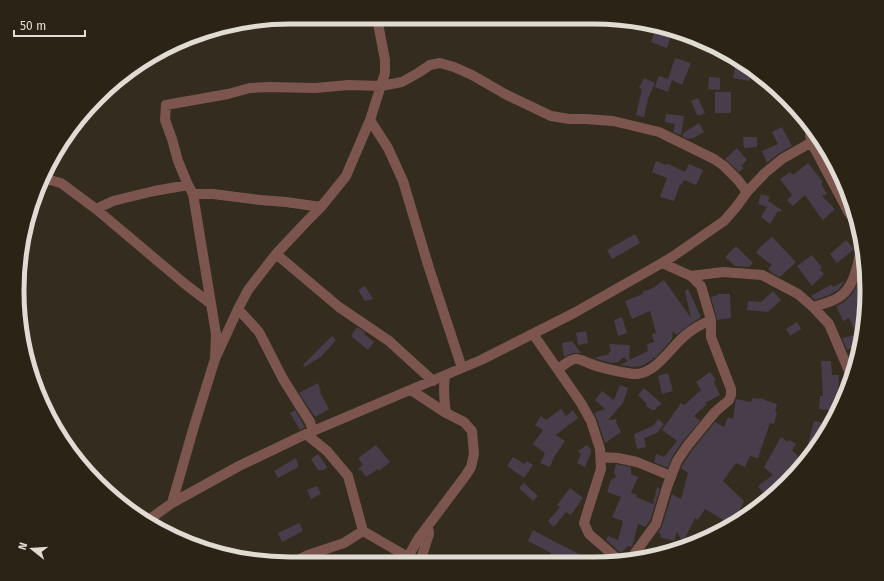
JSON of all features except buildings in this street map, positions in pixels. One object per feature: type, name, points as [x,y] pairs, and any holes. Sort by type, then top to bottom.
[{"type":"street","points":[[172,503],[215,359],[248,290],[276,254],[321,207],[346,176],[370,120],[384,73],[385,60],[378,24]]},
{"type":"street","points":[[215,359],[216,334],[190,190],[178,160],[165,120],[166,105],[228,94],[250,88],[315,88],[349,85],[381,86],[402,82],[430,65],[440,63],[454,67],[551,116],[569,119],[614,121],[658,132],[714,159],[724,166],[738,180],[747,192]]},
{"type":"street","points":[[370,120],[388,148],[403,181],[429,268],[462,368]]},
{"type":"street","points":[[152,518],[172,503],[239,466],[310,433],[481,360],[574,313],[662,263],[724,220],[765,173],[782,159],[814,141]]},
{"type":"street","points":[[819,149],[847,209]]},
{"type":"street","points":[[48,180],[60,183],[96,209],[211,304]]},
{"type":"street","points":[[96,209],[113,201],[154,191],[190,190],[321,207]]},
{"type":"street","points":[[276,254],[339,307],[388,341],[433,381]]},
{"type":"street","points":[[813,307],[833,301],[842,296],[849,289],[858,260]]},
{"type":"street","points":[[634,554],[656,524],[667,487],[677,461],[715,412],[729,400],[731,395],[731,390],[711,337],[711,320],[701,286],[691,276],[662,263]]},
{"type":"street","points":[[691,276],[724,272],[762,275],[798,294],[829,324],[848,369]]},
{"type":"street","points":[[238,309],[259,332],[283,379],[310,422],[310,433],[348,476],[363,530],[406,557]]},
{"type":"street","points":[[558,369],[572,360],[577,359],[594,366],[638,374],[657,364],[686,334],[711,320]]},
{"type":"street","points":[[533,334],[582,403],[591,421],[600,449],[601,469],[584,523],[589,534],[615,556]]},
{"type":"street","points":[[446,376],[444,386],[446,413]]},
{"type":"street","points":[[411,390],[446,413],[464,422],[472,431],[474,454],[471,467],[466,476],[418,539],[412,557]]},
{"type":"street","points":[[601,457],[618,458],[637,462],[671,476]]},
{"type":"street","points":[[422,557],[429,534],[428,526]]},
{"type":"street","points":[[304,557],[344,543],[363,530]]}]
